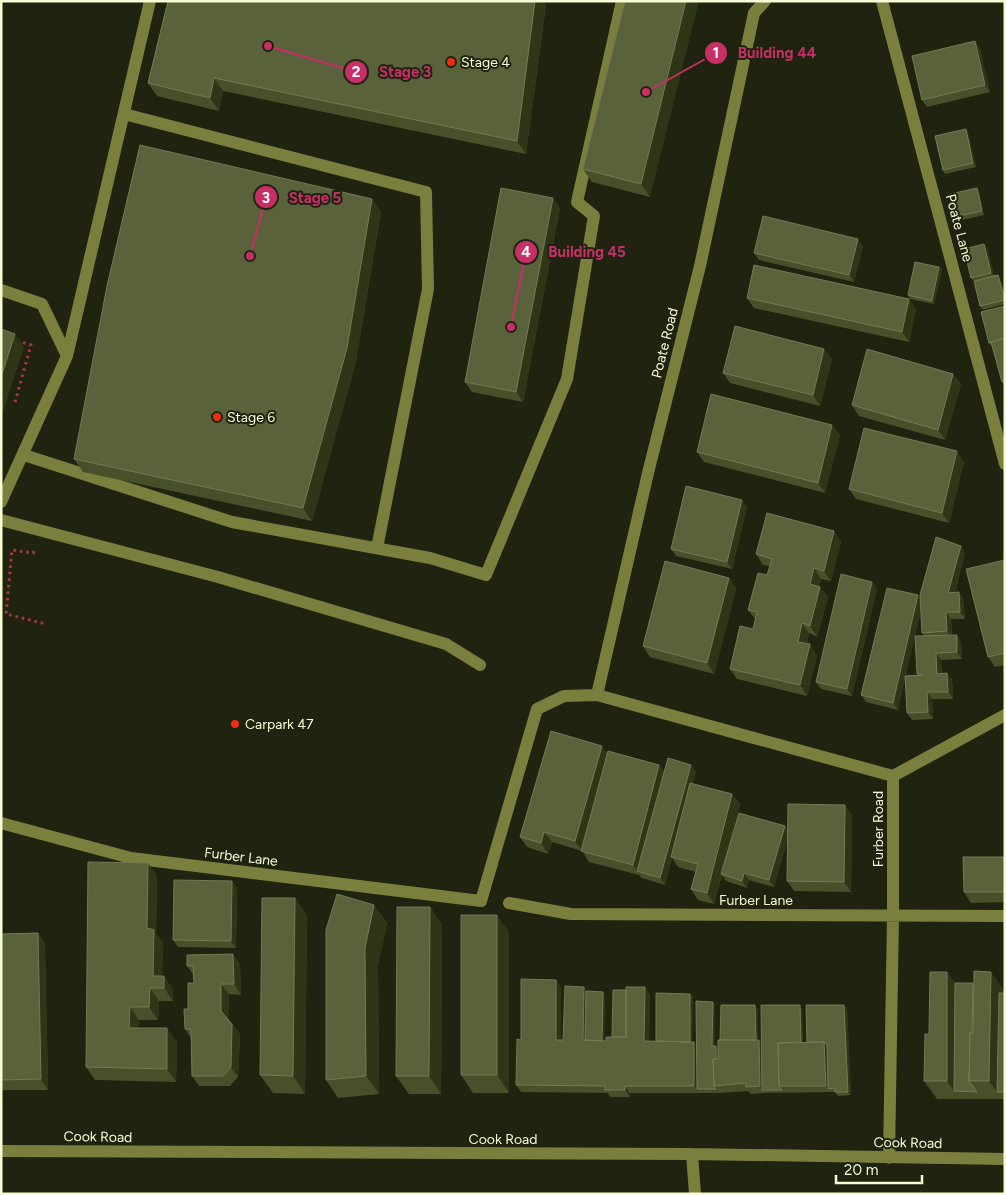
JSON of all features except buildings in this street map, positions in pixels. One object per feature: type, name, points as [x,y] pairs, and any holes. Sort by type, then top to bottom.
[{"type":"street","points":[[1,502],[24,455],[67,356],[150,1]]},
{"type":"street","points":[[24,455],[232,522],[430,558],[486,575],[567,379],[594,216],[577,202],[622,1]]},
{"type":"street","name":"Poate Road","points":[[597,695],[639,509],[700,266],[754,13],[765,1]]},
{"type":"street","name":"Poate Lane","points":[[882,1],[1005,464]]},
{"type":"street","points":[[124,114],[426,192],[428,289],[377,548]]},
{"type":"street","points":[[1,290],[42,304],[67,356]]},
{"type":"street","points":[[1,520],[218,577],[446,644],[480,665]]},
{"type":"street","name":"Furber Road","points":[[481,901],[537,709],[564,696],[597,695],[893,776],[889,1158]]},
{"type":"street","points":[[893,776],[1005,715]]},
{"type":"street","name":"Furber Lane","points":[[1,823],[131,858],[481,901]]},
{"type":"street","name":"Furber Lane","points":[[508,903],[571,914],[1005,916]]},
{"type":"street","name":"Cook Road","points":[[1,1151],[692,1154],[1005,1159]]},
{"type":"street","points":[[692,1154],[695,1194]]},
{"type":"path","points":[[15,402],[31,345],[16,340]]},
{"type":"path","points":[[41,530],[33,553],[12,550],[6,614],[46,624]]},
{"type":"place","name":"Stage 3","points":[[268,46]]},
{"type":"place","name":"Stage 4","points":[[451,62]]},
{"type":"place","name":"Building 44","points":[[646,92]]},
{"type":"place","name":"Stage 5","points":[[250,256]]},
{"type":"place","name":"Building 45","points":[[511,327]]},
{"type":"place","name":"Stage 6","points":[[217,417]]},
{"type":"place","name":"Carpark 47","points":[[235,724]]}]
